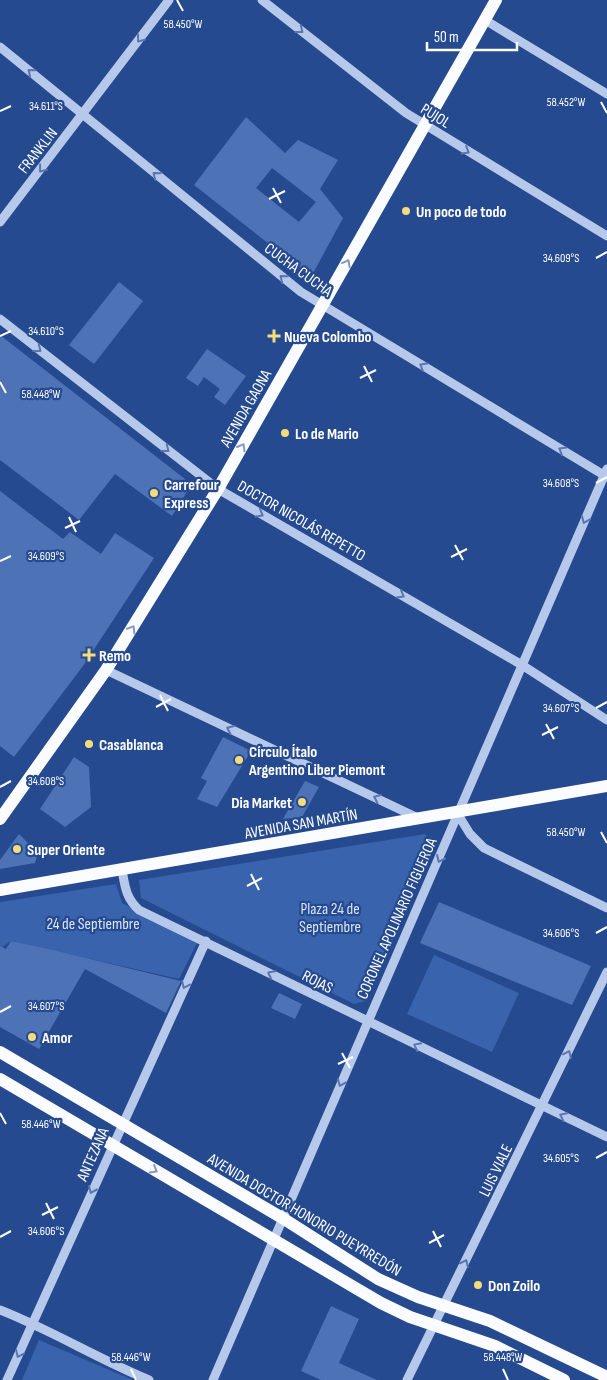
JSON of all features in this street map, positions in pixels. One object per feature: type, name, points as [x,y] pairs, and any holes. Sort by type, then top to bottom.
[{"type":"main road","name":"AVENIDA GAONA","points":[[0,819],[106,670],[218,489],[496,0]]},
{"type":"main road","name":"AVENIDA SAN MARTÍN","points":[[1,889],[122,870],[607,786]]},
{"type":"main road","name":"AVENIDA DOCTOR HONORIO PUEYRREDÓN","points":[[0,1052],[284,1219],[378,1279],[443,1306],[490,1321],[607,1377]]},
{"type":"main road","points":[[0,1079],[381,1303],[434,1326],[495,1346],[564,1380]]},
{"type":"street","name":"FRANKLIN","points":[[0,222],[83,116],[169,0]]},
{"type":"street","name":"PUJOL","points":[[262,0],[425,126],[607,236]]},
{"type":"street","points":[[485,20],[607,94]]},
{"type":"street","name":"CUCHA CUCHA","points":[[0,47],[301,292],[606,474]]},
{"type":"street","name":"DOCTOR NICOLÁS REPETTO","points":[[0,319],[218,489],[522,665],[607,720]]},
{"type":"street","name":"CORONEL APOLINARIO FIGUEROA","points":[[213,1380],[275,1241],[366,1022],[449,838],[457,813],[606,474]]},
{"type":"street","points":[[106,670],[421,819]]},
{"type":"street","points":[[457,813],[470,834],[484,848],[607,908]]},
{"type":"street","name":"ROJAS","points":[[122,870],[126,892],[131,902],[139,910],[206,941],[366,1022],[607,1137]]},
{"type":"street","name":"ANTEZANA","points":[[7,1380],[206,941]]},
{"type":"street","name":"LUIS VIALE","points":[[407,1380],[543,1106],[607,972]]},
{"type":"street","points":[[0,1310],[34,1323],[118,1367],[149,1380]]},
{"type":"green space","name":"Plaza 24 de Septiembre","points":[[425,834],[433,847],[366,1001],[354,1004],[141,898],[139,880]]},
{"type":"green space","name":"24 de Septiembre","points":[[116,884],[122,903],[197,943],[179,979],[11,941],[2,947],[0,946],[0,902]]},
{"type":"green space","points":[[434,955],[519,993],[492,1052],[407,1014]]},
{"type":"green space","points":[[39,1340],[133,1380],[22,1380]]},
{"type":"building","points":[[246,117],[285,153],[298,140],[338,160],[320,189],[343,218],[311,277],[194,185]],"holes":[[[272,168],[316,202],[299,222],[256,188]]]},
{"type":"building","points":[[119,282],[143,301],[94,364],[69,345]]},
{"type":"building","points":[[0,335],[185,479],[188,490],[172,516],[115,474],[79,520],[0,460]]},
{"type":"building","points":[[207,349],[246,376],[225,405],[214,397],[220,389],[204,377],[198,386],[186,378]]},
{"type":"building","points":[[0,491],[63,539],[70,532],[101,554],[115,533],[154,558],[83,666],[14,757],[0,746]]},
{"type":"building","points":[[223,737],[251,751],[217,807],[197,799],[207,781],[201,778]]},
{"type":"building","points":[[74,757],[89,767],[91,807],[65,827],[40,809]]},
{"type":"building","name":"Dia Market","points":[[305,781],[319,787],[302,817],[283,819]]},
{"type":"building","points":[[19,834],[38,853],[35,863],[0,869],[0,860]]},
{"type":"building","points":[[439,902],[591,966],[572,1005],[420,943]]},
{"type":"building","points":[[11,941],[181,981],[166,1013],[85,969],[39,1049],[0,1027],[0,946],[6,949]]},
{"type":"building","points":[[279,993],[302,1004],[295,1019],[271,1008]]},
{"type":"building","points":[[331,1306],[359,1319],[339,1363],[377,1380],[321,1380],[301,1371]]},
{"type":"place","name":"Un poco de todo","points":[[406,211]]},
{"type":"place","name":"Nueva Colombo","points":[[274,336]]},
{"type":"place","name":"Lo de Mario","points":[[285,433]]},
{"type":"place","name":"Carrefour Express","points":[[154,493]]},
{"type":"place","name":"Remo","points":[[89,655]]},
{"type":"place","name":"Casablanca","points":[[89,744]]},
{"type":"place","name":"Círculo Ítalo Argentino Liber Piemont","points":[[239,760]]},
{"type":"place","name":"Dia Market","points":[[302,802]]},
{"type":"place","name":"Super Oriente","points":[[17,849]]},
{"type":"place","name":"Amor","points":[[32,1037]]},
{"type":"place","name":"Don Zoilo","points":[[478,1285]]}]
